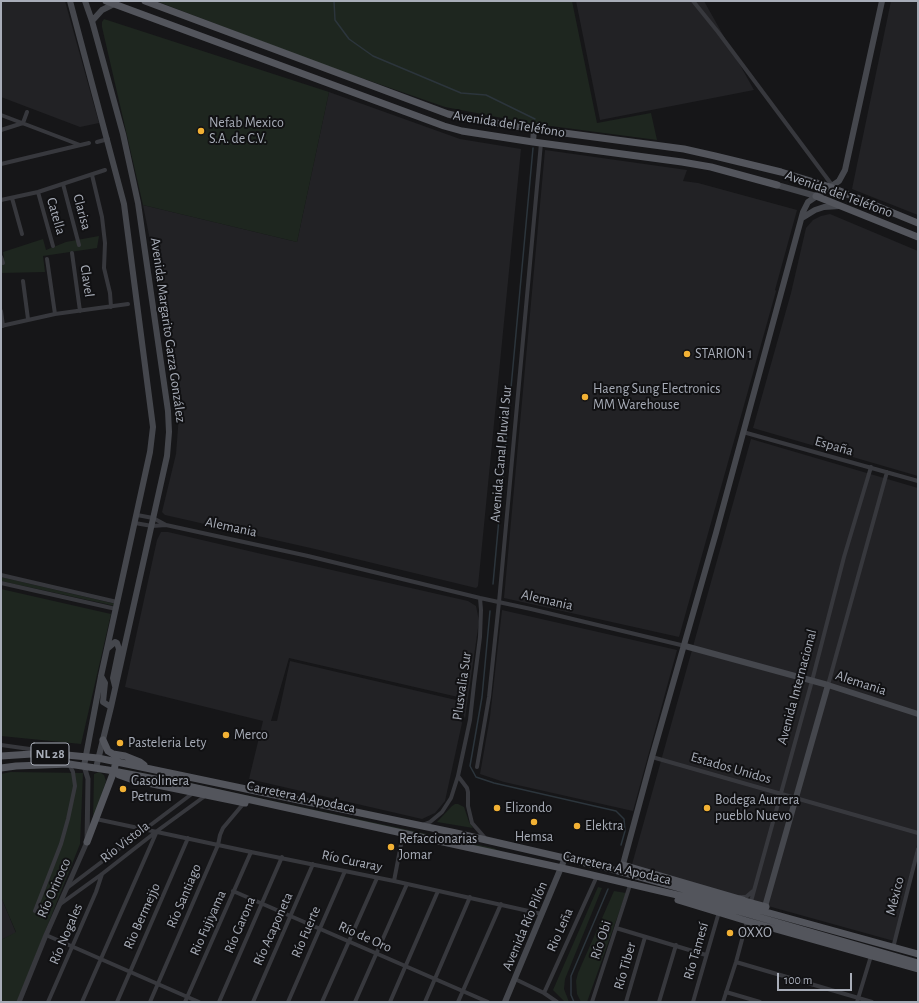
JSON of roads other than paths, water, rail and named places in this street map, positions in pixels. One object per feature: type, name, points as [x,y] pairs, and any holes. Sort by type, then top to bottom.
[{"type":"main road","name":"Avenida Margarito Garza González","points":[[70,1],[108,139],[124,204],[153,427],[152,442],[101,676],[84,766]]},
{"type":"main road","name":"Avenida Margarito Garza González","points":[[85,1],[92,21],[123,134],[138,203],[168,411],[169,432],[167,456],[154,518],[96,768]]},
{"type":"main road","name":"Avenida del Teléfono","points":[[106,1],[444,126],[462,131],[533,142],[711,167],[816,196],[918,237]]},
{"type":"main road","name":"Avenida del Teléfono","points":[[145,1],[448,114],[534,129],[684,149],[781,172],[831,186],[918,223]]},
{"type":"main road","points":[[882,1],[845,170],[839,181],[816,196],[805,207],[622,869],[736,898],[747,909],[871,956],[918,969]]},
{"type":"main road","points":[[92,21],[99,12],[114,4]]},
{"type":"main road","points":[[533,142],[534,129]]},
{"type":"main road","points":[[802,218],[815,210],[824,207],[841,206]]},
{"type":"main road","points":[[107,650],[113,643],[117,643],[119,649],[113,678],[115,688]]},
{"type":"main road","name":"Alemania","points":[[684,646],[812,681],[918,714]]},
{"type":"main road","points":[[101,676],[105,683],[103,702],[111,707]]},
{"type":"main road","name":"Avenida Internacional","points":[[764,912],[795,798],[828,686]]},
{"type":"main road","points":[[87,842],[114,771],[116,758],[108,751],[103,740]]},
{"type":"main road","name":"NL 28","points":[[1,756],[56,754],[98,758]]},
{"type":"main road","name":"Carretera A Apodaca","points":[[98,758],[116,758],[148,768],[622,869],[747,909],[764,912],[918,954]]},
{"type":"main road","name":"NL 28","points":[[1,768],[29,765],[69,764],[96,768]]},
{"type":"main road","name":"Carretera A Apodaca","points":[[96,768],[403,836],[562,868],[656,891],[668,897],[720,909],[747,909]]},
{"type":"main road","points":[[114,771],[129,780],[403,836]]},
{"type":"main road","name":"Avenida Río Pilón","points":[[505,1002],[566,858]]},
{"type":"main road","name":"Carretera A Apodaca","points":[[764,912],[918,963]]},
{"type":"street","points":[[693,1],[718,32],[831,186]]},
{"type":"street","points":[[23,123],[27,112]]},
{"type":"street","points":[[1,115],[80,145]]},
{"type":"street","points":[[1,130],[23,123]]},
{"type":"street","points":[[97,142],[108,139]]},
{"type":"street","points":[[1,164],[89,143]]},
{"type":"street","name":"Avenida Canal Pluvial Sur","points":[[477,767],[489,697],[499,602],[541,143]]},
{"type":"street","points":[[1,200],[38,192],[105,170]]},
{"type":"street","points":[[92,175],[102,217],[105,243],[104,268],[110,293],[111,308]]},
{"type":"street","name":"Clarisa","points":[[63,184],[79,245]]},
{"type":"street","name":"Catella","points":[[38,192],[53,246]]},
{"type":"street","points":[[12,198],[22,234]]},
{"type":"street","name":"Clavel","points":[[72,253],[80,311]]},
{"type":"street","points":[[1,257],[3,262]]},
{"type":"street","points":[[47,259],[55,314]]},
{"type":"street","points":[[23,281],[28,319]]},
{"type":"street","points":[[1,311],[2,326],[55,314],[111,308],[128,304]]},
{"type":"street","name":"España","points":[[743,432],[918,481]]},
{"type":"street","name":"Avenida Internacional","points":[[723,1002],[736,962],[747,909],[755,887],[781,794],[844,557],[871,467]]},
{"type":"street","name":"Avenida Internacional","points":[[828,686],[887,472]]},
{"type":"street","name":"Alemania","points":[[137,515],[154,518],[166,525]]},
{"type":"street","name":"Alemania","points":[[135,523],[152,526],[166,525],[308,556],[684,646]]},
{"type":"street","points":[[1,575],[117,602]]},
{"type":"street","points":[[1,584],[116,609]]},
{"type":"street","name":"Plusvalia Sur","points":[[420,826],[430,822],[442,812],[451,798],[458,776],[470,720],[480,637],[480,598]]},
{"type":"street","points":[[1,745],[56,754]]},
{"type":"street","name":"Estados Unidos","points":[[652,757],[918,833]]},
{"type":"street","points":[[35,911],[61,844],[68,819],[75,786],[73,772],[69,764]]},
{"type":"street","name":"Río Orinoco","points":[[19,1002],[58,906],[87,842],[88,779],[84,766]]},
{"type":"street","points":[[88,779],[96,768]]},
{"type":"street","points":[[458,776],[467,788],[468,806],[472,823],[489,841]]},
{"type":"street","name":"Río Vistola","points":[[66,888],[193,794]]},
{"type":"street","name":"Río Vistola","points":[[58,906],[102,874],[156,831],[205,796]]},
{"type":"street","name":"Río Santiago","points":[[150,1002],[218,845],[223,828],[244,803]]},
{"type":"street","name":"Río Curaray","points":[[96,819],[146,828],[218,845],[470,897],[542,914]]},
{"type":"street","points":[[82,1002],[156,831]]},
{"type":"street","points":[[394,881],[403,836]]},
{"type":"street","name":"Rio Bermejjo","points":[[117,1002],[188,838]]},
{"type":"street","name":"México","points":[[893,948],[918,849]]},
{"type":"street","name":"Rio Fujiyama","points":[[185,1002],[251,852]]},
{"type":"street","name":"Río Garona","points":[[219,1002],[282,857]]},
{"type":"street","name":"Río Acaponeta","points":[[253,1002],[313,864]]},
{"type":"street","name":"Río Fuerte","points":[[288,1002],[345,871]]},
{"type":"street","name":"Río Nogales","points":[[48,1002],[73,947],[102,874]]},
{"type":"street","name":"Rio Leña","points":[[544,993],[597,876]]},
{"type":"street","points":[[322,1002],[377,878]]},
{"type":"street","points":[[355,1002],[408,884]]},
{"type":"street","name":"Río Obi","points":[[592,1002],[630,885]]},
{"type":"street","points":[[736,898],[739,896],[746,897],[755,887]]},
{"type":"street","name":"Río de Oro","points":[[234,891],[377,955],[488,1002]]},
{"type":"street","points":[[390,1002],[438,891]]},
{"type":"street","points":[[425,1002],[470,897]]},
{"type":"street","points":[[458,1002],[501,904]]},
{"type":"street","name":"Río Tamesí","points":[[693,1002],[720,909]]},
{"type":"street","points":[[616,928],[706,955]]},
{"type":"street","points":[[46,935],[199,1002]]},
{"type":"street","name":"Río Tiber","points":[[626,1002],[645,936]]},
{"type":"street","points":[[659,1002],[676,945]]},
{"type":"street","points":[[858,1000],[871,956]]},
{"type":"street","points":[[736,962],[858,1000],[872,1002]]},
{"type":"street","points":[[515,978],[544,993],[557,1002]]},
{"type":"street","points":[[726,992],[760,1002]]},
{"type":"waterway","points":[[334,1],[335,20],[349,39],[373,56],[461,93],[486,95],[535,119]]},
{"type":"waterway","points":[[493,584],[533,148]]},
{"type":"waterway","points":[[490,611],[482,697],[470,766],[476,777],[494,783],[616,811],[624,819],[625,831],[621,845]]},
{"type":"waterway","points":[[574,1002],[571,995],[571,976],[608,889]]},
{"type":"place","name":"Nefab Mexico S.A. de C.V.","points":[[201,131]]},
{"type":"place","name":"STARION 1","points":[[687,354]]},
{"type":"place","name":"Haeng Sung Electronics MM Warehouse","points":[[585,397]]},
{"type":"place","name":"Merco","points":[[226,735]]},
{"type":"place","name":"Pasteleria Lety","points":[[120,743]]},
{"type":"place","name":"Gasolinera Petrum","points":[[123,789]]},
{"type":"place","name":"Elizondo","points":[[497,808]]},
{"type":"place","name":"Bodega Aurrera pueblo Nuevo","points":[[707,808]]},
{"type":"place","name":"Hemsa","points":[[534,822]]},
{"type":"place","name":"Elektra","points":[[577,826]]},
{"type":"place","name":"Refaccionarias Jomar","points":[[391,847]]},
{"type":"place","name":"OXXO","points":[[730,933]]}]
